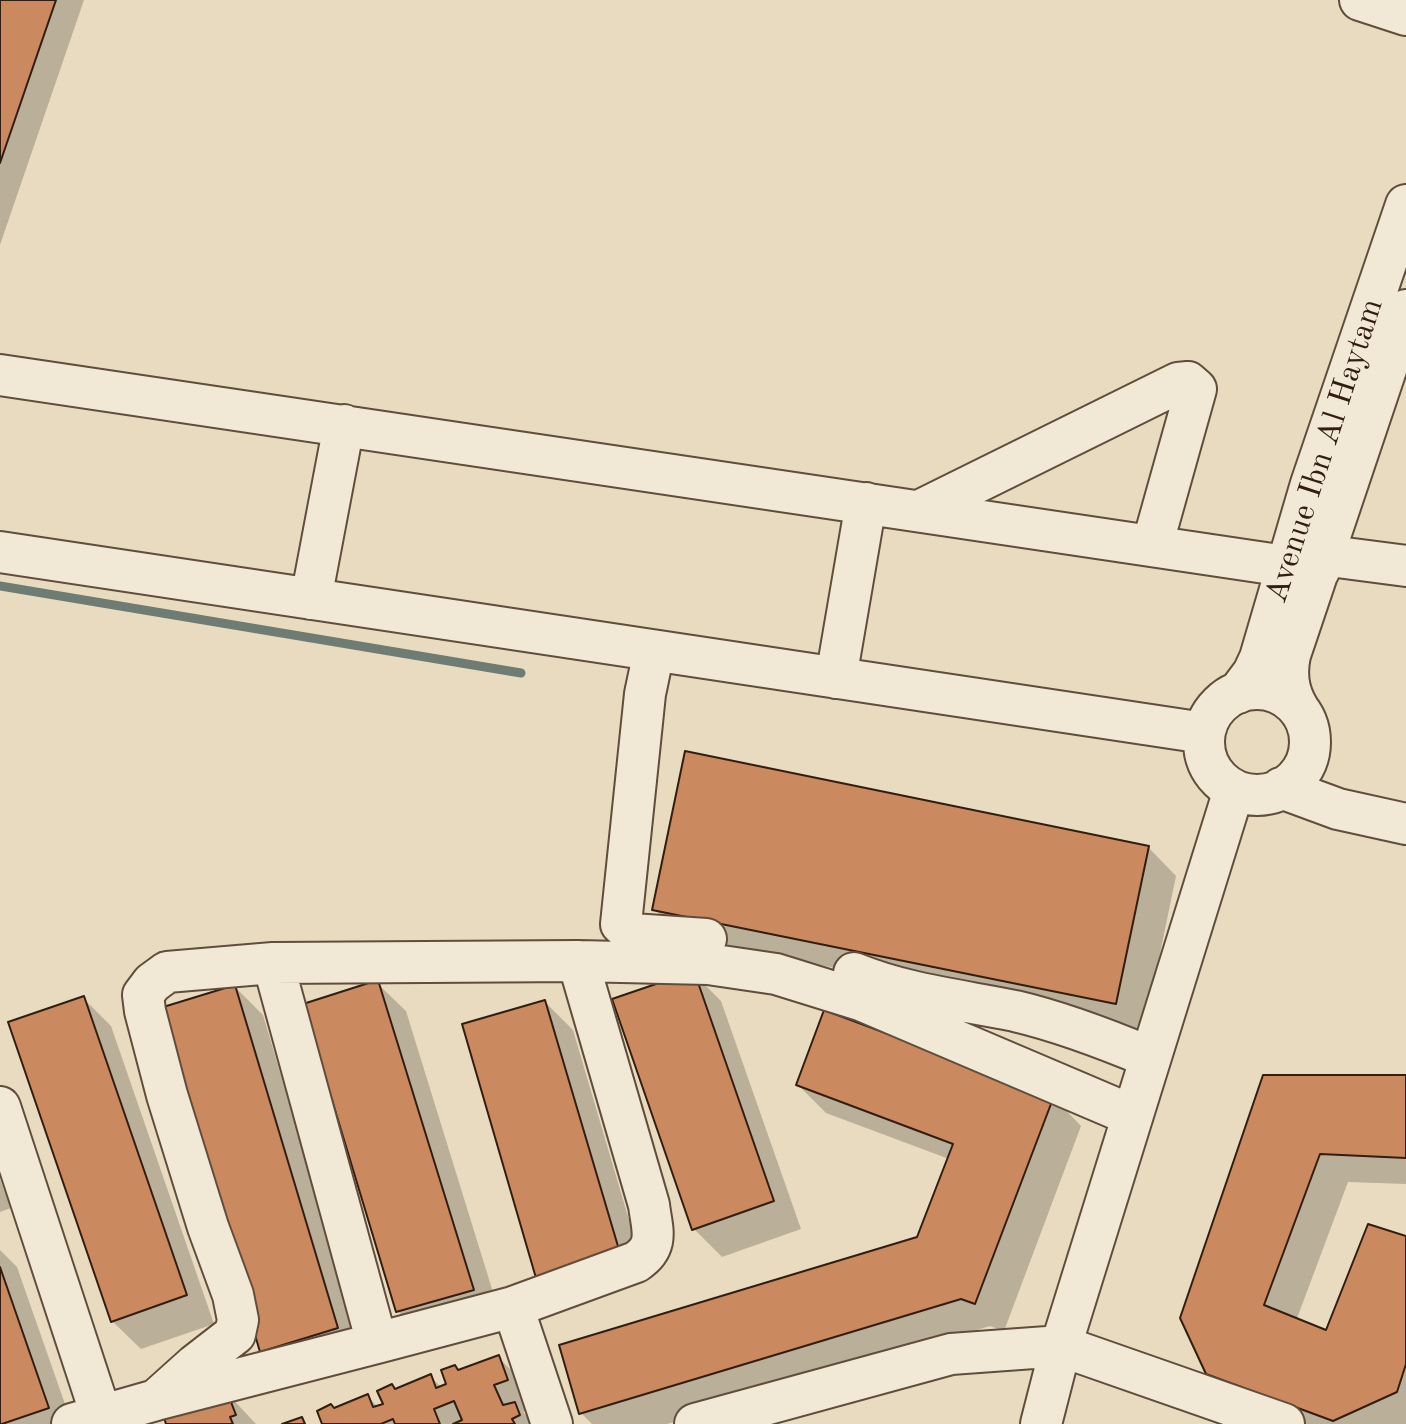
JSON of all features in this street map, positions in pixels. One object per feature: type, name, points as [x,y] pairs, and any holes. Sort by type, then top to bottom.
[{"type":"street","points":[[1360,0],[1406,15]]},
{"type":"street","name":"Avenue Ibn Al Haytam","points":[[1304,717],[1289,690],[1288,664],[1309,550],[1406,205]]},
{"type":"street","name":"Avenue Ibn Al Haytam","points":[[1238,693],[1253,673],[1309,550],[1406,310]]},
{"type":"street","points":[[0,375],[1152,546],[1309,550],[1406,542]]},
{"type":"street","points":[[919,511],[1178,383],[1188,382],[1196,389],[1152,546]]},
{"type":"street","points":[[311,599],[344,425]]},
{"type":"street","points":[[836,678],[866,503]]},
{"type":"street","points":[[1309,550],[1406,566]]},
{"type":"street","points":[[0,552],[1204,733]]},
{"type":"street","points":[[654,651],[645,694],[621,924],[627,932],[709,952],[863,1001],[1131,1115]]},
{"type":"street","points":[[1248,689],[1281,694],[1304,717],[1309,741],[1293,777],[1266,794],[1234,790],[1210,768],[1204,751],[1204,733],[1219,704],[1238,693],[1248,689]]},
{"type":"street","points":[[1293,777],[1342,783],[1406,801]]},
{"type":"street","points":[[1293,777],[1338,809],[1406,824]]},
{"type":"street","points":[[1041,1424],[1061,1346],[1131,1115],[1234,790]]},
{"type":"street","points":[[156,1400],[235,1334],[238,1320],[233,1295],[208,1227],[167,1095],[145,1011],[143,995],[152,983],[167,972],[273,963],[578,961],[773,947],[875,982],[1061,1023],[1149,1057]]},
{"type":"street","points":[[0,1107],[16,1209],[92,1421],[156,1400],[513,1307],[636,1262],[648,1253],[652,1243],[649,1205],[578,961]]},
{"type":"street","points":[[273,963],[377,1343]]},
{"type":"street","points":[[513,1307],[552,1424]]},
{"type":"street","points":[[695,1424],[951,1354],[1061,1346],[1284,1424]]},
{"type":"building","points":[[0,0],[56,0],[0,163]]},
{"type":"building","points":[[685,751],[1149,846],[1116,1004],[652,910]]},
{"type":"building","points":[[694,971],[774,1201],[692,1230],[612,999]]},
{"type":"building","points":[[378,980],[474,1290],[396,1312],[303,1004]]},
{"type":"building","points":[[235,985],[338,1328],[260,1352],[160,1008]]},
{"type":"building","points":[[84,996],[187,1295],[111,1322],[8,1022]]},
{"type":"building","points":[[545,1000],[620,1253],[536,1278],[462,1024]]},
{"type":"building","points":[[824,1010],[1054,1096],[975,1304],[961,1299],[579,1414],[559,1345],[917,1237],[953,1144],[796,1085]]},
{"type":"building","points":[[1263,1075],[1406,1075],[1406,1158],[1320,1154],[1264,1305],[1326,1330],[1368,1224],[1406,1236],[1406,1364],[1397,1392],[1333,1421],[1206,1374],[1180,1318]]},
{"type":"building","points":[[0,1267],[49,1408],[2,1424],[0,1424]]},
{"type":"building","points":[[499,1355],[508,1380],[494,1385],[503,1405],[515,1402],[520,1415],[512,1419],[515,1424],[453,1424],[462,1420],[454,1401],[434,1409],[440,1424],[395,1424],[393,1419],[381,1424],[322,1424],[317,1411],[331,1404],[334,1408],[368,1394],[373,1407],[383,1404],[377,1391],[392,1384],[395,1389],[431,1374],[436,1388],[446,1384],[441,1370],[455,1365],[458,1370]]},
{"type":"building","points":[[226,1389],[236,1415],[230,1417],[233,1424],[166,1424],[162,1411]]},
{"type":"building","points":[[302,1417],[305,1424],[282,1424]]},
{"type":"waterway","points":[[0,586],[521,673]]}]
